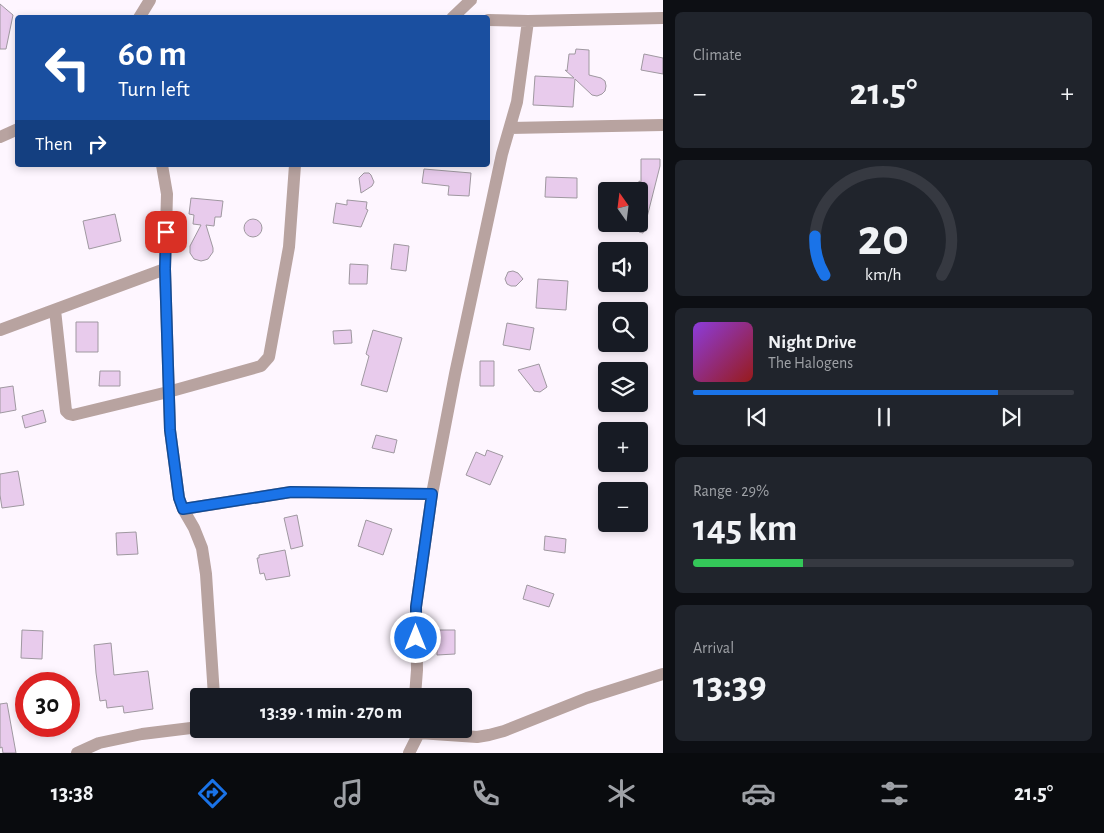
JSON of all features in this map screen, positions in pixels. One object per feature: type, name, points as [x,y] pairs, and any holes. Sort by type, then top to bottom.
[{"type":"street","points":[[141,15],[150,0]]},
{"type":"street","points":[[455,15],[471,0]]},
{"type":"street","points":[[490,20],[663,18]]},
{"type":"street","points":[[416,688],[416,607],[432,494],[454,374],[502,154],[517,102],[528,21]]},
{"type":"street","points":[[510,128],[663,125]]},
{"type":"street","points":[[0,137],[15,130]]},
{"type":"street","points":[[162,167],[167,194],[165,269],[170,430],[179,498],[202,548],[206,574],[213,688]]},
{"type":"street","points":[[55,310],[66,411],[69,414],[73,415],[168,392],[261,366],[269,358],[289,247],[295,167]]},
{"type":"street","points":[[0,330],[165,269]]},
{"type":"street","points":[[183,509],[291,492],[432,494]]},
{"type":"street","points":[[472,737],[504,731],[588,698],[663,674]]},
{"type":"street","points":[[77,753],[100,743],[142,734],[190,728]]},
{"type":"street","points":[[409,753],[413,738]]},
{"type":"building","points":[[0,4],[13,15],[6,49],[0,49]]},
{"type":"building","points":[[576,49],[589,50],[589,75],[605,81],[605,91],[597,96],[592,95],[575,79],[573,107],[533,105],[535,76],[574,78],[565,70],[567,71],[569,54],[575,54]]},
{"type":"building","points":[[644,54],[663,58],[663,74],[641,70]]},
{"type":"building","points":[[641,159],[660,159],[660,166],[648,213],[648,182],[641,182]]},
{"type":"building","points":[[424,169],[471,173],[469,196],[448,195],[449,186],[422,183]]},
{"type":"building","points":[[364,173],[369,173],[374,182],[372,186],[361,193],[359,178]]},
{"type":"building","points":[[546,177],[577,178],[577,198],[545,197]]},
{"type":"building","points":[[191,198],[223,201],[221,217],[215,217],[214,226],[206,225],[213,252],[208,259],[201,261],[194,259],[190,253],[190,246],[201,225],[193,224],[194,215],[189,214]]},
{"type":"building","points":[[347,200],[367,202],[366,209],[368,210],[361,227],[333,223],[336,203],[347,205]]},
{"type":"building","points":[[115,214],[121,241],[89,249],[83,221]]},
{"type":"building","points":[[253,219],[259,222],[262,228],[259,234],[253,237],[247,234],[244,228],[247,222]]},
{"type":"building","points":[[394,244],[409,246],[406,271],[391,269]]},
{"type":"building","points":[[350,264],[368,265],[367,284],[349,284]]},
{"type":"building","points":[[508,272],[518,273],[523,279],[516,286],[507,284],[505,279]]},
{"type":"building","points":[[538,279],[568,281],[566,310],[536,308]]},
{"type":"building","points":[[76,322],[98,322],[98,352],[76,352]]},
{"type":"building","points":[[507,323],[534,328],[530,350],[503,345]]},
{"type":"building","points":[[351,330],[352,343],[334,344],[333,331]]},
{"type":"building","points":[[373,330],[402,338],[387,392],[361,385],[369,356],[366,354]]},
{"type":"building","points":[[480,361],[494,361],[494,386],[480,386]]},
{"type":"building","points":[[539,364],[547,387],[540,392],[534,391],[518,370]]},
{"type":"building","points":[[100,371],[120,371],[120,386],[99,386]]},
{"type":"building","points":[[13,386],[16,410],[0,413],[0,388]]},
{"type":"building","points":[[43,410],[46,422],[25,428],[22,416]]},
{"type":"building","points":[[376,435],[397,440],[394,453],[372,448]]},
{"type":"building","points":[[487,450],[503,456],[490,485],[466,475],[476,452],[485,456]]},
{"type":"building","points":[[18,471],[24,505],[2,508],[0,474]]},
{"type":"building","points":[[297,515],[303,546],[291,549],[284,518]]},
{"type":"building","points":[[366,520],[392,529],[383,555],[358,546]]},
{"type":"building","points":[[136,532],[138,554],[117,555],[116,533]]},
{"type":"building","points":[[545,536],[566,539],[565,553],[544,550]]},
{"type":"building","points":[[285,550],[290,576],[266,580],[264,573],[260,574],[257,558],[259,558],[259,555]]},
{"type":"building","points":[[527,585],[554,594],[549,607],[523,599]]},
{"type":"building","points":[[22,630],[43,631],[42,659],[21,658]]},
{"type":"building","points":[[437,630],[455,630],[455,654],[437,655]]},
{"type":"building","points":[[111,643],[114,675],[148,671],[153,709],[124,713],[123,706],[107,708],[106,700],[100,701],[94,645]]},
{"type":"building","points":[[7,703],[16,753],[3,753],[2,747],[0,748],[0,704]]},
{"type":"route","points":[[166,232],[165,269],[170,430],[179,498],[183,509],[291,492],[432,494],[416,607],[416,638]]}]
